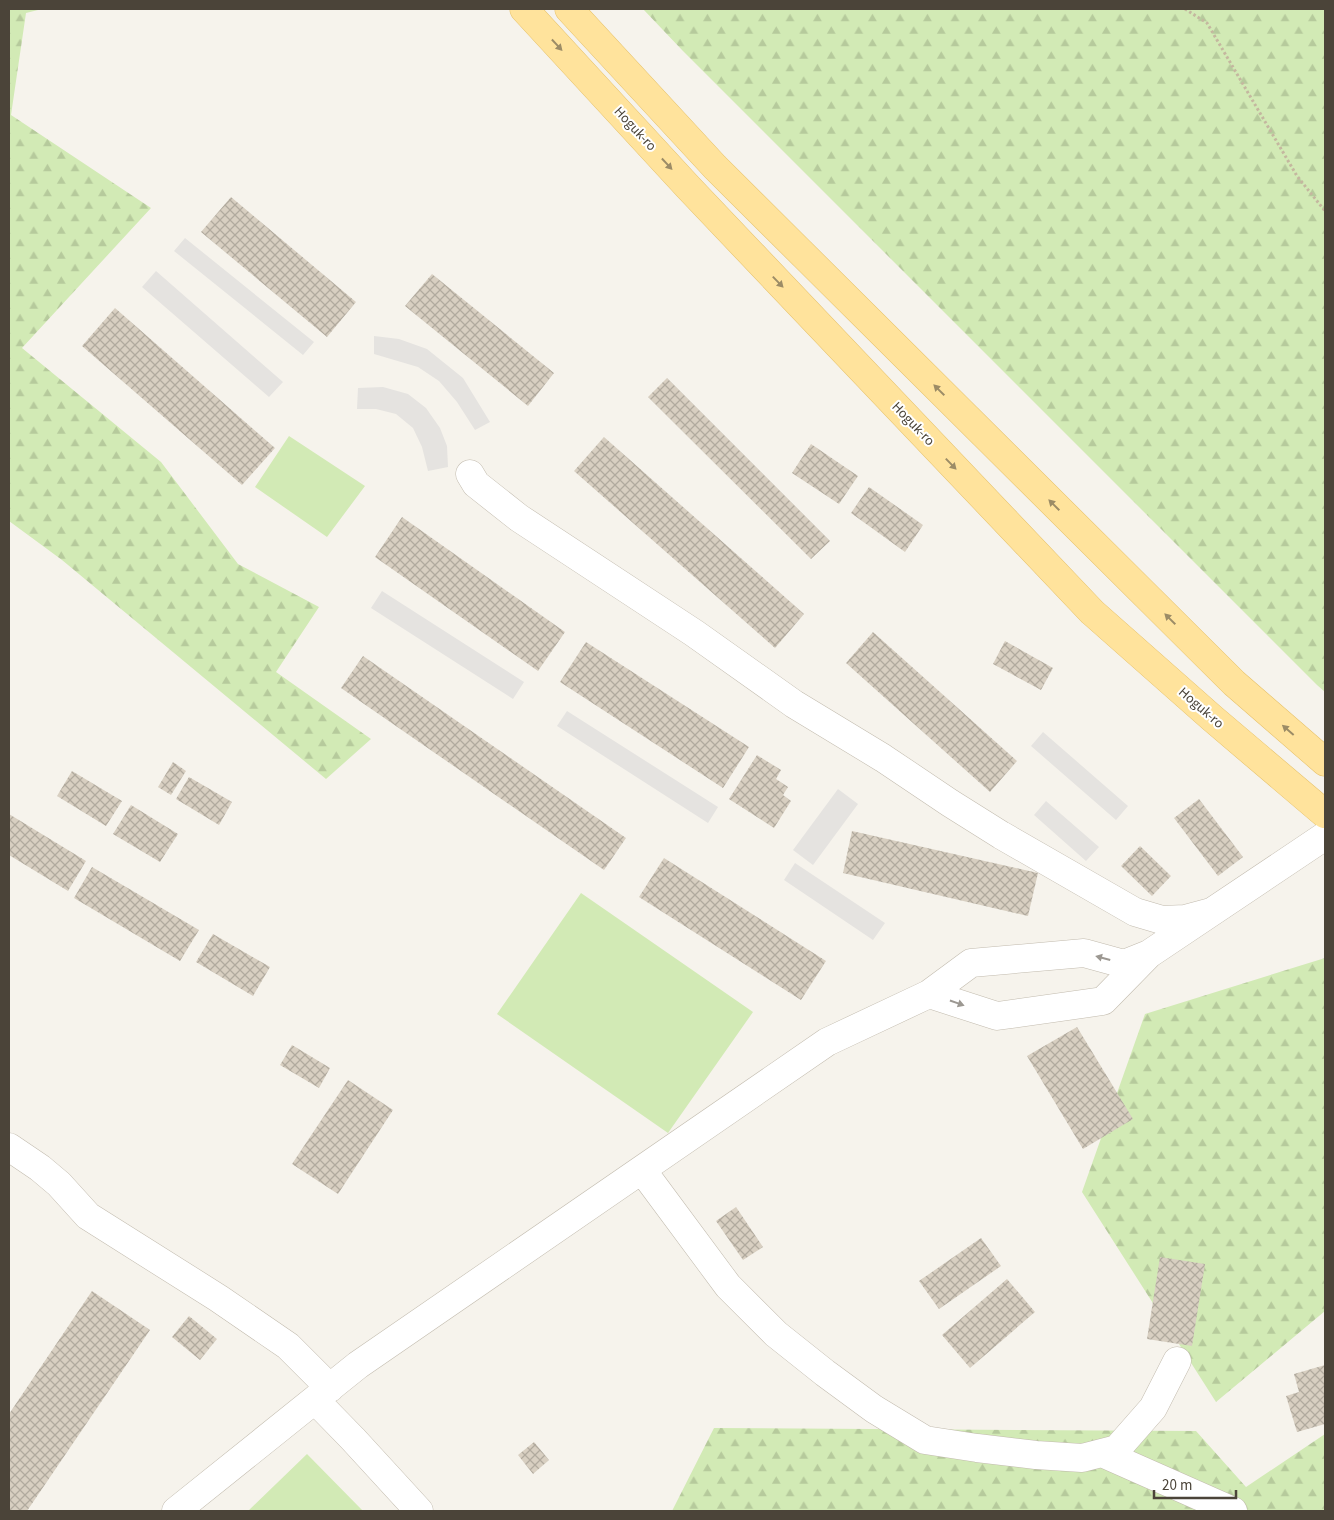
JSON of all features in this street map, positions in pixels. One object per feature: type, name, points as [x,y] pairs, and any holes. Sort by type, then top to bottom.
[{"type":"main road","name":"Hoguk-ro","points":[[524,9],[688,187],[1092,612],[1325,814]]},
{"type":"main road","points":[[570,9],[743,195],[1234,683],[1325,762]]},
{"type":"lane","points":[[470,474],[476,484],[519,518],[694,633],[794,704],[883,758],[950,803],[1001,834],[1136,912],[1162,920],[1185,919],[1211,912]]},
{"type":"lane","points":[[929,994],[997,1016],[1103,1001],[1149,954],[1325,836]]},
{"type":"lane","points":[[176,1511],[358,1365],[827,1042],[929,994],[971,963],[1084,953],[1124,964],[1149,954]]},
{"type":"lane","points":[[9,1147],[40,1168],[59,1184],[88,1216],[218,1298],[288,1346],[353,1439],[419,1511]]},
{"type":"lane","points":[[642,1170],[728,1286],[776,1334],[825,1374],[874,1409],[925,1440],[1036,1455],[1082,1458],[1117,1449],[1153,1408],[1177,1361]]},
{"type":"lane","points":[[1102,1453],[1233,1511]]},
{"type":"path","points":[[1185,9],[1207,23],[1297,176],[1325,211]]},
{"type":"green space","points":[[9,9],[42,9],[26,13],[11,115],[151,208],[22,348],[161,462],[238,564],[319,607],[276,672],[371,739],[326,779],[62,560],[9,521]]},
{"type":"green space","points":[[643,9],[1325,9],[1325,692],[682,50]]},
{"type":"green space","points":[[289,436],[365,486],[327,537],[255,487]]},
{"type":"green space","points":[[581,893],[753,1012],[668,1133],[497,1014]]},
{"type":"green space","points":[[1325,958],[1325,1311],[1216,1402],[1082,1192],[1145,1014]]},
{"type":"green space","points":[[714,1428],[1196,1431],[1246,1487],[1325,1434],[1325,1511],[672,1511]]},
{"type":"green space","points":[[307,1454],[363,1511],[248,1511]]},
{"type":"shaded area","points":[[185,238],[314,342],[303,355],[174,251]]},
{"type":"shaded area","points":[[156,271],[283,382],[269,397],[142,287]]},
{"type":"shaded area","points":[[374,336],[399,339],[427,349],[463,378],[490,422],[475,430],[457,402],[439,381],[418,367],[374,354]]},
{"type":"shaded area","points":[[383,387],[408,394],[426,408],[440,428],[447,446],[448,467],[428,471],[422,447],[413,428],[396,414],[376,409],[357,409],[358,388]]},
{"type":"shaded area","points":[[382,591],[524,682],[513,699],[371,608]]},
{"type":"shaded area","points":[[567,711],[718,807],[708,823],[557,726]]},
{"type":"shaded area","points":[[1043,732],[1128,806],[1116,820],[1031,746]]},
{"type":"shaded area","points":[[838,789],[858,804],[813,865],[793,850]]},
{"type":"shaded area","points":[[1046,801],[1099,847],[1086,861],[1034,815]]},
{"type":"shaded area","points":[[795,863],[885,923],[873,940],[784,880]]},
{"type":"building","points":[[231,197],[356,302],[327,337],[201,232]]},
{"type":"building","points":[[432,274],[554,373],[528,406],[405,306]]},
{"type":"building","points":[[115,308],[275,448],[242,485],[82,346]]},
{"type":"building","points":[[667,378],[830,541],[811,559],[648,397]]},
{"type":"building","points":[[604,437],[804,614],[775,648],[574,471]]},
{"type":"building","points":[[811,444],[858,476],[839,504],[792,473]]},
{"type":"building","points":[[869,487],[923,525],[905,552],[851,513]]},
{"type":"building","points":[[402,517],[565,632],[538,671],[375,557]]},
{"type":"building","points":[[873,632],[1017,761],[990,792],[846,663]]},
{"type":"building","points":[[1005,641],[1053,668],[1041,690],[993,664]]},
{"type":"building","points":[[586,642],[749,747],[723,788],[560,682]]},
{"type":"building","points":[[363,656],[626,838],[604,870],[341,688]]},
{"type":"building","points":[[757,755],[781,770],[776,779],[788,787],[783,795],[791,801],[774,828],[729,799]]},
{"type":"building","points":[[173,762],[186,771],[171,795],[158,787]]},
{"type":"building","points":[[72,771],[122,801],[106,826],[57,796]]},
{"type":"building","points":[[189,777],[232,802],[219,825],[176,799]]},
{"type":"building","points":[[1199,799],[1243,857],[1218,876],[1174,818]]},
{"type":"building","points":[[131,805],[178,834],[160,862],[113,834]]},
{"type":"building","points":[[9,814],[86,861],[68,891],[9,855]]},
{"type":"building","points":[[852,831],[1038,873],[1028,916],[843,873]]},
{"type":"building","points":[[1140,846],[1171,876],[1152,896],[1121,866]]},
{"type":"building","points":[[664,858],[826,961],[801,1000],[639,897]]},
{"type":"building","points":[[92,867],[199,930],[180,961],[74,898]]},
{"type":"building","points":[[213,934],[270,967],[253,996],[196,962]]},
{"type":"building","points":[[1077,1027],[1133,1119],[1083,1149],[1027,1056]]},
{"type":"building","points":[[292,1045],[330,1068],[319,1088],[280,1065]]},
{"type":"building","points":[[348,1080],[393,1110],[338,1194],[292,1164]]},
{"type":"building","points":[[736,1207],[763,1247],[743,1260],[716,1221]]},
{"type":"building","points":[[981,1238],[1001,1266],[939,1309],[919,1281]]},
{"type":"building","points":[[1160,1257],[1205,1264],[1192,1346],[1147,1339]]},
{"type":"building","points":[[1007,1279],[1035,1312],[970,1368],[942,1335]]},
{"type":"building","points":[[92,1291],[150,1330],[27,1511],[9,1511],[9,1414]]},
{"type":"building","points":[[189,1316],[217,1339],[200,1360],[172,1337]]},
{"type":"building","points":[[1325,1365],[1325,1424],[1297,1432],[1286,1396],[1299,1392],[1294,1374]]},
{"type":"building","points":[[534,1442],[549,1460],[533,1474],[518,1455]]}]
